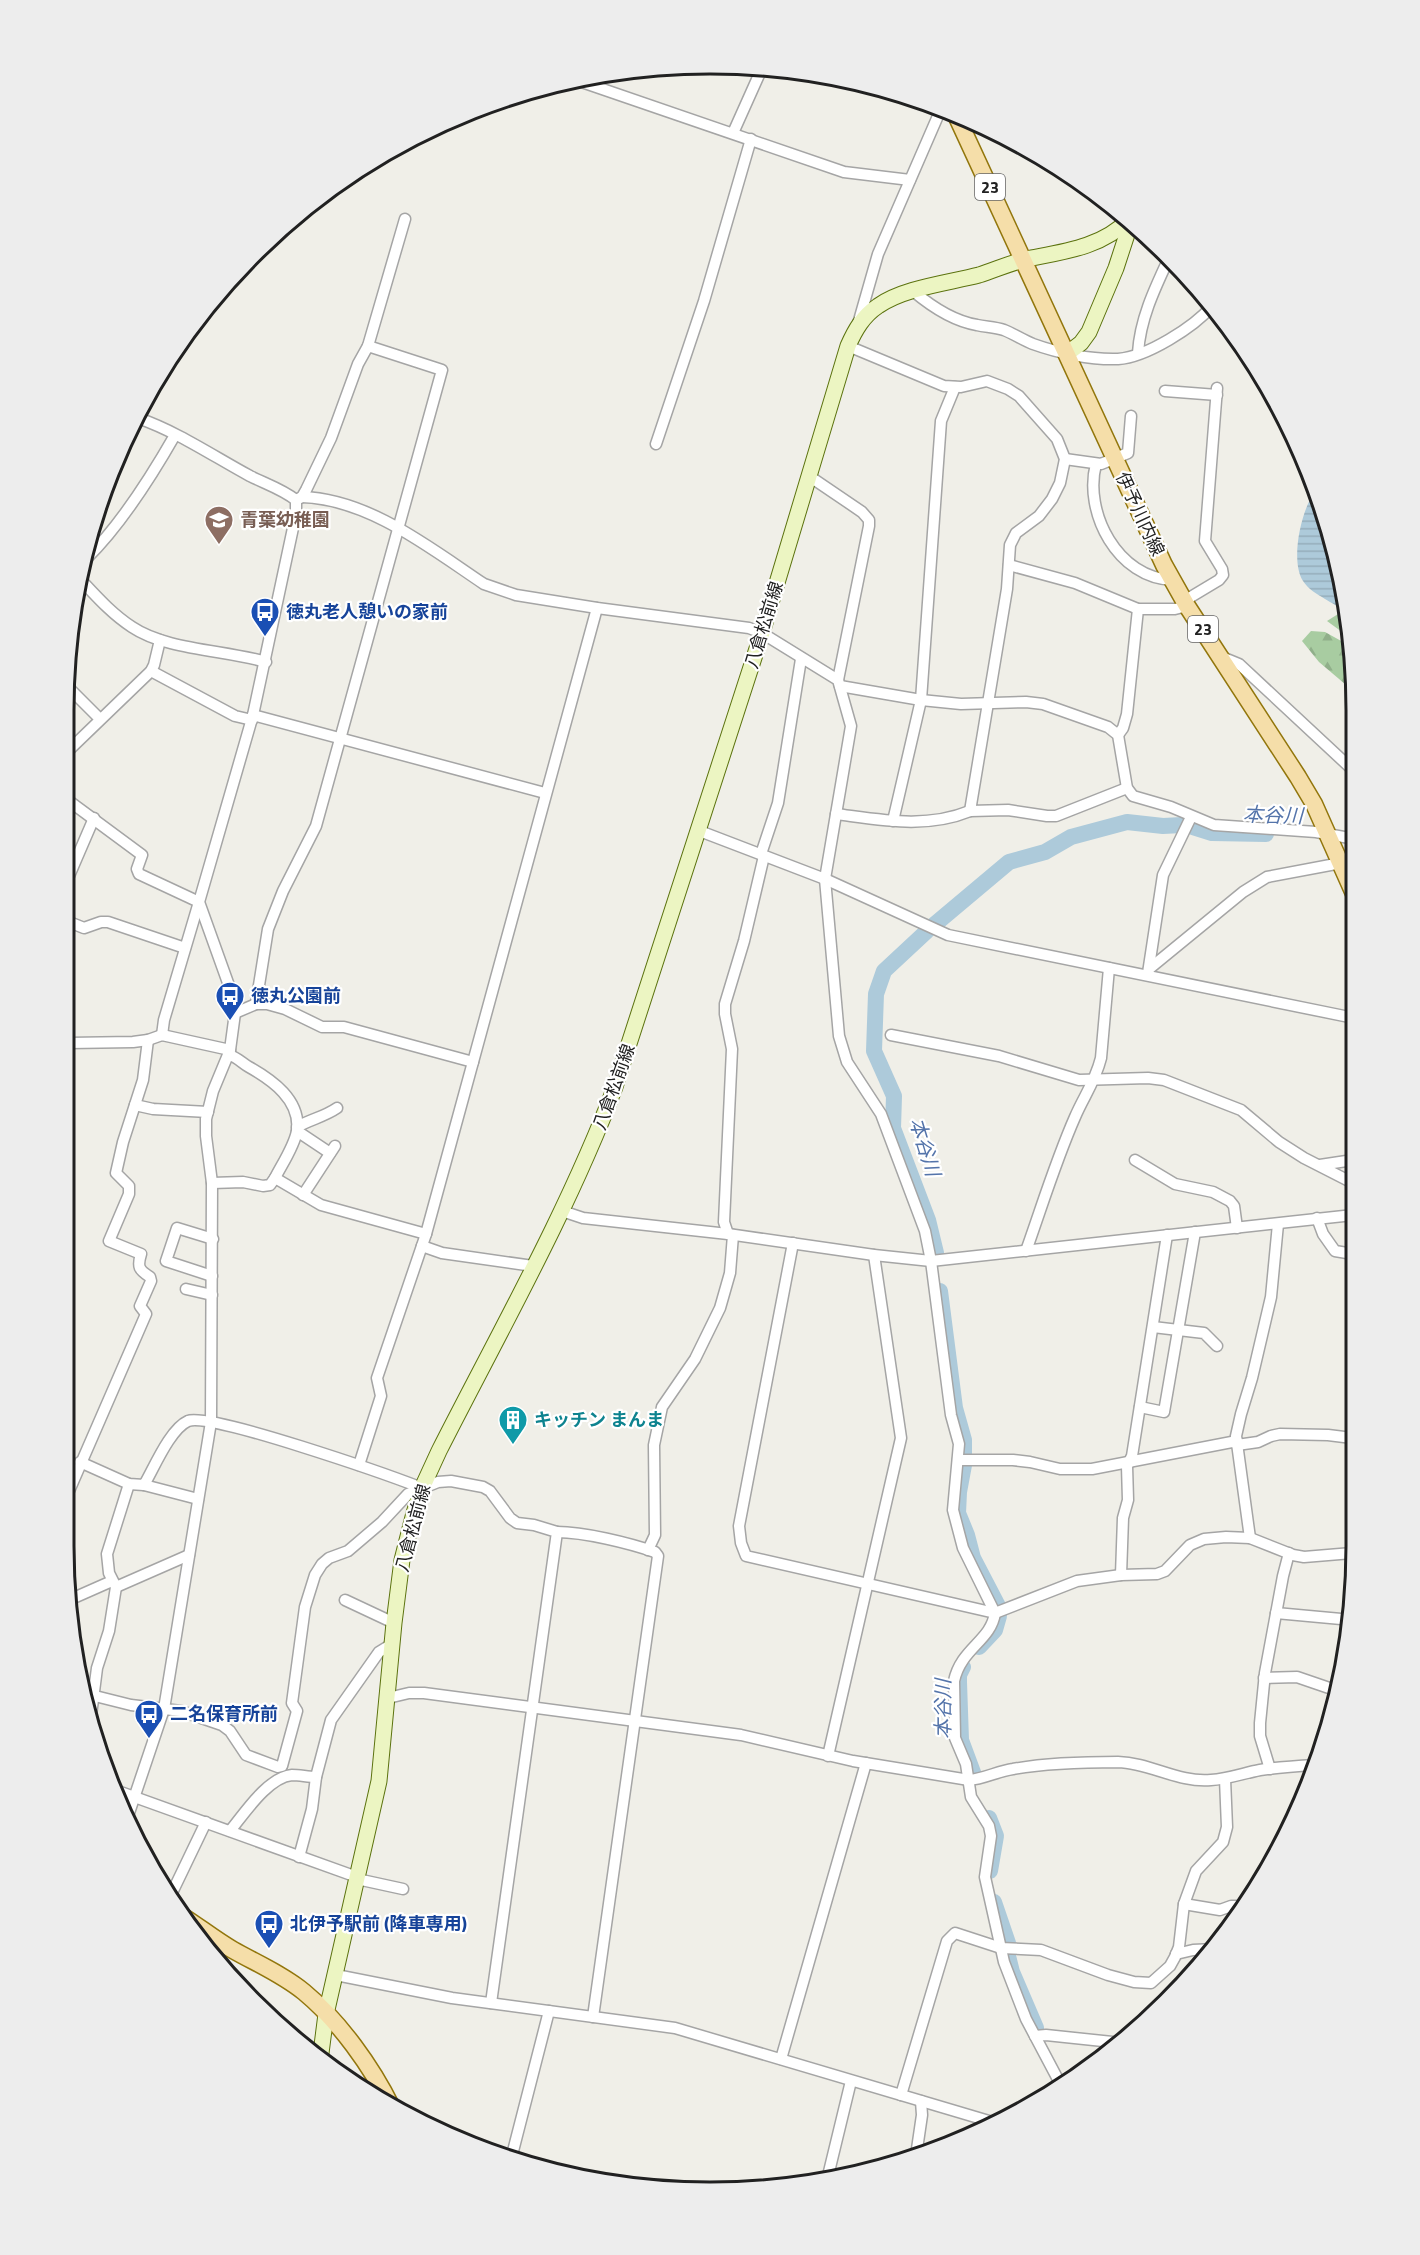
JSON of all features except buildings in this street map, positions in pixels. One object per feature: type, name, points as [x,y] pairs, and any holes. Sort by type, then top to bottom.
[{"type":"main road","name":"伊予川内線","points":[[961,125],[1068,353],[1132,500],[1173,580],[1186,604],[1298,777],[1346,875]]},
{"type":"main road","name":"八倉松前線","points":[[322,2049],[326,2014],[379,1781],[402,1560],[414,1513],[422,1488],[562,1211],[615,1087],[762,633],[848,346],[858,325],[883,302],[1023,260],[1076,248],[1096,241],[1123,226]]},
{"type":"main road","points":[[1068,353],[1081,343],[1089,332],[1116,268],[1128,229]]},
{"type":"main road","points":[[209,1937],[276,1973],[303,1992],[326,2014],[360,2056],[384,2091]]},
{"type":"street","points":[[733,133],[758,76]]},
{"type":"street","points":[[591,85],[844,172],[910,180]]},
{"type":"street","points":[[858,325],[878,254],[938,116]]},
{"type":"street","points":[[656,444],[704,300],[751,139]]},
{"type":"street","points":[[162,1035],[164,1020],[253,717],[299,499],[331,438],[358,364],[368,346],[405,219]]},
{"type":"street","points":[[1138,353],[1141,328],[1166,266]]},
{"type":"street","points":[[914,291],[937,309],[966,323],[1002,330],[1032,344],[1068,353],[1119,359],[1138,353],[1176,335],[1206,312]]},
{"type":"street","points":[[256,1004],[268,929],[283,891],[316,826],[442,370],[368,346]]},
{"type":"street","points":[[848,346],[936,383],[955,387],[987,381],[996,383],[1019,396],[1057,439],[1065,459],[1060,483],[1052,499],[1039,516],[1012,538],[1007,589],[970,811]]},
{"type":"street","points":[[893,821],[921,700],[940,421],[955,387]]},
{"type":"street","points":[[1009,566],[1075,583],[1138,609],[1175,609],[1186,604],[1219,580],[1223,575],[1222,569],[1205,541],[1217,392],[1165,391]]},
{"type":"street","points":[[1065,459],[1095,464],[1106,463],[1128,453],[1131,416]]},
{"type":"street","points":[[143,421],[299,499],[321,499],[384,520],[484,584],[500,591],[597,608],[749,628],[762,633],[839,683],[921,700],[1042,704],[1108,727],[1118,735],[1127,788],[1132,796],[1171,807],[1214,825],[1296,830],[1346,838]]},
{"type":"street","points":[[94,551],[104,541],[153,473],[175,435]]},
{"type":"street","points":[[1095,464],[1092,493],[1098,519],[1103,529],[1134,567],[1161,580],[1173,580]]},
{"type":"street","points":[[809,476],[869,519],[839,683],[851,726],[825,879],[842,1049],[847,1062],[881,1114],[925,1232],[931,1261],[950,1406],[959,1444],[952,1499],[956,1524],[963,1548],[995,1613],[990,1628],[962,1658],[954,1681],[956,1738],[966,1764],[971,1797],[989,1826],[991,1836],[985,1877],[1008,1976],[1057,2078]]},
{"type":"street","points":[[86,585],[109,610],[132,627],[160,640],[266,662]]},
{"type":"street","points":[[359,1465],[381,1396],[377,1378],[426,1234],[597,608]]},
{"type":"street","points":[[1118,735],[1123,729],[1127,714],[1138,609]]},
{"type":"street","points":[[74,745],[151,671],[160,640]]},
{"type":"street","points":[[1222,657],[1239,664],[1346,764]]},
{"type":"street","points":[[648,1550],[655,1535],[654,1445],[662,1407],[695,1359],[720,1308],[730,1273],[731,1234],[724,1222],[732,1049],[725,1004],[744,941],[763,855],[778,803],[801,658]]},
{"type":"street","points":[[151,671],[235,716],[253,717],[341,737],[545,793]]},
{"type":"street","points":[[74,693],[100,719]]},
{"type":"street","points":[[836,814],[893,821],[939,821],[970,811],[1008,810],[1056,816],[1127,788]]},
{"type":"street","points":[[74,804],[142,855],[137,869],[139,874],[199,902],[232,994],[235,1013],[230,1052],[213,1091],[206,1136],[212,1183],[213,1239],[211,1422],[164,1710],[131,1809]]},
{"type":"street","points":[[1148,973],[1163,875],[1191,817]]},
{"type":"street","points":[[74,864],[94,818]]},
{"type":"street","points":[[697,830],[825,879],[948,935],[1109,968],[1148,973],[1346,1016]]},
{"type":"street","points":[[1148,973],[1243,892],[1267,877],[1341,863]]},
{"type":"street","points":[[74,924],[84,928],[108,922],[185,948]]},
{"type":"street","points":[[1026,1251],[1075,1115],[1095,1079],[1101,1058],[1109,968]]},
{"type":"street","points":[[235,1013],[256,1004],[267,1004],[285,1009],[322,1027],[344,1028],[473,1062]]},
{"type":"street","points":[[74,1042],[148,1040],[162,1035],[230,1052],[284,1092],[294,1111],[297,1129]]},
{"type":"street","points":[[891,1035],[999,1056],[1079,1080],[1148,1078],[1164,1080],[1241,1110],[1279,1142],[1346,1179]]},
{"type":"street","points":[[74,1478],[146,1314],[140,1306],[151,1281],[150,1277],[138,1267],[141,1254],[109,1240],[129,1194],[129,1186],[116,1173],[123,1142],[143,1080],[148,1040]]},
{"type":"street","points":[[135,1104],[153,1109],[208,1112]]},
{"type":"street","points":[[212,1183],[243,1182],[270,1185],[276,1178],[297,1129],[313,1118],[323,1118],[338,1108]]},
{"type":"street","points":[[297,1129],[333,1150],[303,1194]]},
{"type":"street","points":[[1135,1160],[1175,1184],[1213,1192],[1230,1201],[1234,1206],[1237,1228]]},
{"type":"street","points":[[1319,1165],[1346,1161]]},
{"type":"street","points":[[276,1178],[321,1205],[426,1234]]},
{"type":"street","points":[[562,1211],[583,1218],[731,1234],[931,1261],[1346,1216]]},
{"type":"street","points":[[1317,1218],[1323,1234],[1335,1251],[1346,1253]]},
{"type":"street","points":[[1250,1538],[1237,1443],[1237,1427],[1252,1378],[1271,1297],[1278,1224]]},
{"type":"street","points":[[212,1276],[166,1260],[177,1228],[213,1239]]},
{"type":"street","points":[[1140,1407],[1164,1412],[1195,1232]]},
{"type":"street","points":[[1121,1575],[1123,1518],[1128,1500],[1127,1466],[1132,1456],[1167,1235]]},
{"type":"street","points":[[793,1243],[740,1526],[741,1543],[746,1556],[995,1613],[1077,1581],[1121,1575],[1157,1574],[1165,1570],[1197,1541],[1226,1537],[1250,1538],[1304,1557],[1346,1554]]},
{"type":"street","points":[[422,1246],[442,1253],[533,1266]]},
{"type":"street","points":[[828,1756],[901,1437],[874,1255]]},
{"type":"street","points":[[186,1289],[212,1295]]},
{"type":"street","points":[[1153,1327],[1204,1333],[1217,1346]]},
{"type":"street","points":[[144,1485],[176,1432],[188,1421],[222,1424],[359,1465],[422,1488]]},
{"type":"street","points":[[958,1460],[1013,1460],[1077,1470],[1237,1443],[1258,1442],[1280,1434],[1346,1437]]},
{"type":"street","points":[[80,1462],[129,1484],[144,1485],[198,1499]]},
{"type":"street","points":[[282,1766],[297,1711],[292,1703],[305,1607],[315,1575],[329,1558],[348,1551],[382,1522],[408,1494],[438,1482],[450,1481],[483,1487],[490,1491],[510,1518],[517,1523],[557,1532],[580,1533],[655,1552],[658,1556],[593,2017]]},
{"type":"street","points":[[90,1689],[109,1631],[114,1584],[107,1554],[129,1484]]},
{"type":"street","points":[[491,2003],[557,1532]]},
{"type":"street","points":[[1270,1769],[1260,1736],[1264,1678],[1289,1553]]},
{"type":"street","points":[[76,1598],[189,1555]]},
{"type":"street","points":[[345,1600],[394,1623]]},
{"type":"street","points":[[1276,1613],[1342,1619]]},
{"type":"street","points":[[300,1857],[312,1809],[316,1778],[331,1720],[379,1652],[392,1644]]},
{"type":"street","points":[[1264,1678],[1297,1677],[1330,1688]]},
{"type":"street","points":[[388,1698],[409,1693],[424,1693],[741,1735],[828,1756],[969,1780],[979,1780],[1011,1769],[1031,1766],[1121,1762],[1158,1769],[1191,1780],[1225,1779],[1270,1769],[1307,1766]]},
{"type":"street","points":[[92,1695],[131,1705],[197,1715],[222,1725],[230,1731],[246,1755],[278,1767],[282,1766],[291,1775]]},
{"type":"street","points":[[781,2059],[866,1763]]},
{"type":"street","points":[[230,1831],[266,1788],[291,1775],[316,1778]]},
{"type":"street","points":[[901,2095],[947,1941],[956,1933],[1001,1948],[1041,1950],[1108,1975],[1143,1984],[1151,1983],[1158,1978],[1170,1966],[1176,1954],[1184,1904],[1196,1871],[1223,1842],[1227,1827],[1225,1779]]},
{"type":"street","points":[[124,1793],[357,1878],[403,1889]]},
{"type":"street","points":[[174,1888],[206,1822]]},
{"type":"street","points":[[1184,1904],[1220,1910],[1234,1906]]},
{"type":"street","points":[[1176,1954],[1201,1950]]},
{"type":"street","points":[[336,1976],[410,1991],[675,2028],[984,2120]]},
{"type":"street","points":[[513,2150],[549,2011]]},
{"type":"street","points":[[1035,2036],[1046,2035],[1108,2042]]},
{"type":"street","points":[[829,2170],[851,2081]]},
{"type":"street","points":[[917,2147],[922,2115],[921,2101]]},
{"type":"green space","points":[[1339,614],[1341,632],[1327,621]]},
{"type":"green space","points":[[1311,631],[1325,632],[1342,642],[1345,684],[1319,662],[1302,641]]},
{"type":"water","points":[[1311,499],[1325,545],[1337,606],[1305,584],[1299,572],[1297,549],[1301,523]]},
{"type":"waterway","name":"本谷川","points":[[934,925],[1009,862],[1045,852],[1071,837],[1127,822],[1163,826],[1182,825]]},
{"type":"waterway","name":"本谷川","points":[[1193,827],[1212,833],[1266,834]]},
{"type":"waterway","name":"本谷川","points":[[927,931],[884,971],[876,994],[874,1051],[894,1096],[893,1128],[928,1220],[936,1253]]},
{"type":"waterway","name":"本谷川","points":[[940,1291],[955,1408],[964,1440],[964,1456]]},
{"type":"waterway","name":"本谷川","points":[[964,1465],[958,1513],[973,1558],[998,1606]]},
{"type":"waterway","name":"本谷川","points":[[979,1647],[995,1630],[999,1616]]},
{"type":"waterway","name":"本谷川","points":[[963,1667],[959,1675],[961,1740],[974,1775]]},
{"type":"waterway","name":"本谷川","points":[[989,1818],[996,1836],[990,1871]]},
{"type":"waterway","name":"本谷川","points":[[994,1902],[1008,1943]]},
{"type":"waterway","name":"本谷川","points":[[1008,1956],[1012,1972],[1036,2028]]},
{"type":"place","name":"青葉幼稚園","points":[[219,546]]},
{"type":"place","name":"徳丸老人憩いの家前","points":[[265,638]]},
{"type":"place","name":"徳丸公園前","points":[[230,1022]]},
{"type":"place","name":"キッチン まんま","points":[[513,1446]]},
{"type":"place","name":"二名保育所前","points":[[149,1740]]},
{"type":"place","name":"北伊予駅前 (降車専用)","points":[[269,1950]]}]
